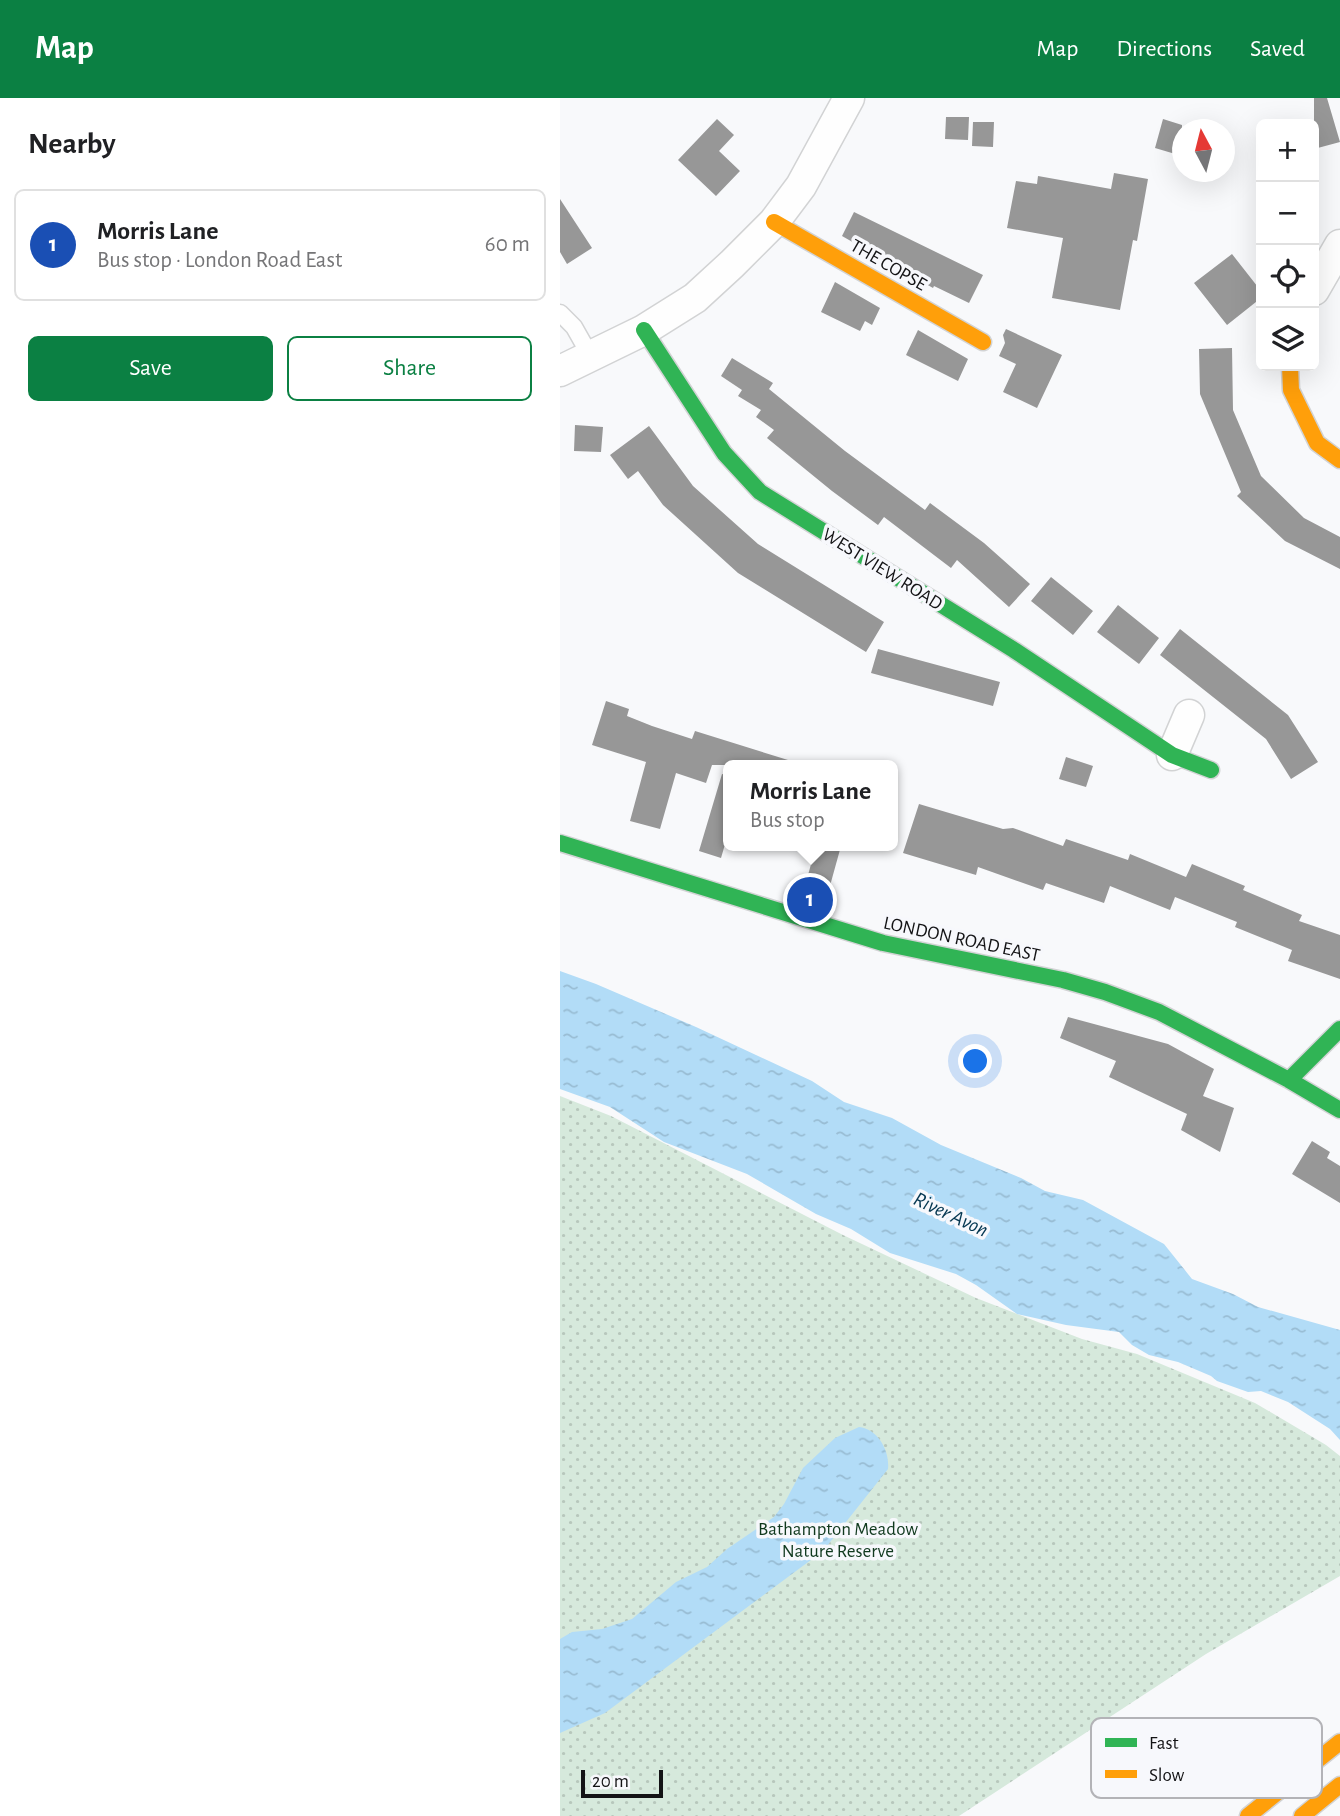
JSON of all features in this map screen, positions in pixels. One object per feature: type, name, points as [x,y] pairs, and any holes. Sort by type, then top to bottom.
[{"type":"main road","name":"THE COPSE","points":[[774,222],[983,342]]},
{"type":"main road","name":"WEST VIEW ROAD","points":[[644,330],[724,453],[760,492],[1014,650],[1172,754],[1211,770]]},
{"type":"main road","points":[[1290,371],[1291,390],[1317,443],[1340,460]]},
{"type":"main road","name":"LONDON ROAD EAST","points":[[560,843],[883,943],[1063,980],[1105,992],[1159,1012],[1340,1110]]},
{"type":"main road","points":[[1289,1080],[1340,1028]]},
{"type":"main road","points":[[1322,1756],[1340,1742]]},
{"type":"main road","points":[[1302,1816],[1340,1785]]},
{"type":"main road","points":[[1248,1816],[1270,1798]]},
{"type":"street","points":[[560,371],[644,330],[695,298],[774,222],[801,186],[849,98]]},
{"type":"street","points":[[1319,281],[1340,245]]},
{"type":"street","points":[[1172,754],[1189,715]]},
{"type":"lane","points":[[560,313],[575,327],[591,357]]},
{"type":"green space","name":"Bathampton Meadow Nature Reserve","points":[[560,1096],[611,1116],[843,1235],[976,1298],[1082,1339],[1137,1354],[1255,1403],[1340,1456],[1340,1576],[1206,1654],[1108,1718],[1091,1718],[1091,1729],[959,1816],[560,1816]]},
{"type":"water","name":"River Avon","points":[[560,971],[696,1027],[812,1081],[844,1102],[892,1118],[941,1145],[1021,1178],[1045,1191],[1083,1200],[1164,1244],[1192,1279],[1233,1294],[1258,1307],[1340,1330],[1340,1440],[1330,1429],[1288,1402],[1261,1391],[1248,1392],[1217,1381],[1178,1362],[1149,1355],[1132,1345],[1119,1332],[1066,1325],[1017,1314],[956,1274],[890,1253],[851,1229],[816,1214],[747,1174],[664,1142],[610,1107],[560,1089]]},
{"type":"water","points":[[859,1427],[877,1436],[885,1448],[888,1469],[823,1551],[605,1713],[560,1733],[560,1639],[572,1632],[602,1629],[632,1619],[676,1582],[707,1567],[727,1549],[774,1517],[803,1468],[835,1438]]},
{"type":"building","points":[[1314,98],[1327,98],[1340,142],[1319,148],[1319,119],[1314,119]]},
{"type":"building","points":[[946,117],[969,117],[968,140],[945,139]]},
{"type":"building","points":[[717,119],[734,135],[719,151],[740,171],[716,196],[678,160]]},
{"type":"building","points":[[1163,119],[1172,122],[1172,153],[1155,148]]},
{"type":"building","points":[[973,122],[994,122],[993,147],[972,146]]},
{"type":"building","points":[[1114,173],[1148,179],[1137,241],[1133,240],[1120,310],[1052,298],[1063,238],[1007,228],[1016,181],[1037,184],[1038,176],[1111,189]]},
{"type":"building","points":[[560,199],[592,248],[567,264],[560,252]]},
{"type":"building","points":[[854,212],[983,275],[969,303],[934,286],[933,288],[842,236]]},
{"type":"building","points":[[1232,254],[1256,285],[1256,302],[1227,325],[1194,283]]},
{"type":"building","points":[[835,282],[880,308],[872,325],[865,321],[860,331],[821,312]]},
{"type":"building","points":[[1006,329],[1062,355],[1037,408],[1003,392],[1016,364],[999,356],[1005,343],[1003,335]]},
{"type":"building","points":[[918,330],[968,359],[958,381],[906,355]]},
{"type":"building","points":[[1232,348],[1233,410],[1261,476],[1304,518],[1340,537],[1340,569],[1285,541],[1237,496],[1241,492],[1200,394],[1199,349]]},
{"type":"building","points":[[732,358],[773,383],[769,389],[845,451],[925,510],[930,503],[984,543],[1030,584],[1009,607],[957,560],[951,568],[884,517],[878,525],[832,491],[767,438],[774,430],[756,417],[761,410],[738,396],[742,390],[721,376]]},
{"type":"building","points":[[575,425],[603,427],[601,452],[574,451]]},
{"type":"building","points":[[649,426],[693,486],[758,544],[884,622],[866,652],[738,573],[663,505],[638,471],[628,479],[610,455]]},
{"type":"building","points":[[1051,577],[1093,611],[1073,635],[1031,601]]},
{"type":"building","points":[[1118,605],[1159,638],[1139,664],[1097,632]]},
{"type":"building","points":[[1180,629],[1288,715],[1318,762],[1291,779],[1266,739],[1160,655]]},
{"type":"building","points":[[878,649],[1000,682],[993,706],[871,673]]},
{"type":"building","points":[[606,701],[629,709],[627,716],[692,739],[695,731],[788,760],[723,760],[723,765],[712,765],[706,783],[676,773],[660,829],[630,821],[646,762],[592,745]]},
{"type":"building","points":[[1066,757],[1093,766],[1086,787],[1059,779]]},
{"type":"building","points":[[722,774],[723,774],[721,858],[699,851]]},
{"type":"building","points":[[919,804],[1003,829],[1013,828],[1063,846],[1066,839],[1128,860],[1130,854],[1186,877],[1192,864],[1245,886],[1243,890],[1302,915],[1299,921],[1340,935],[1340,979],[1288,961],[1292,950],[1235,927],[1237,922],[1175,897],[1170,910],[1110,886],[1104,903],[1046,883],[1043,890],[978,867],[976,875],[903,853]]},
{"type":"building","points":[[815,851],[840,851],[828,893],[805,886]]},
{"type":"building","points":[[1068,1017],[1168,1044],[1214,1069],[1203,1096],[1234,1108],[1220,1152],[1181,1130],[1187,1114],[1109,1077],[1116,1061],[1060,1038]]},
{"type":"building","points":[[1312,1141],[1330,1152],[1327,1158],[1340,1166],[1340,1203],[1292,1174]]},
{"type":"traffic: fast","points":[[644,330],[724,453],[760,492],[1014,650],[1172,755],[1211,770]]},
{"type":"traffic: fast","points":[[560,843],[883,943],[1063,980],[1105,992],[1159,1012],[1340,1110]]},
{"type":"traffic: fast","points":[[1289,1080],[1340,1029]]},
{"type":"traffic: slow","points":[[774,222],[983,342]]},
{"type":"traffic: slow","points":[[1290,371],[1291,390],[1317,443],[1340,460]]},
{"type":"traffic: slow","points":[[1322,1756],[1340,1742]]},
{"type":"traffic: slow","points":[[1302,1816],[1340,1785]]},
{"type":"traffic: slow","points":[[1248,1816],[1270,1798]]},
{"type":"place","name":"Morris Lane","points":[[810,900]]}]
